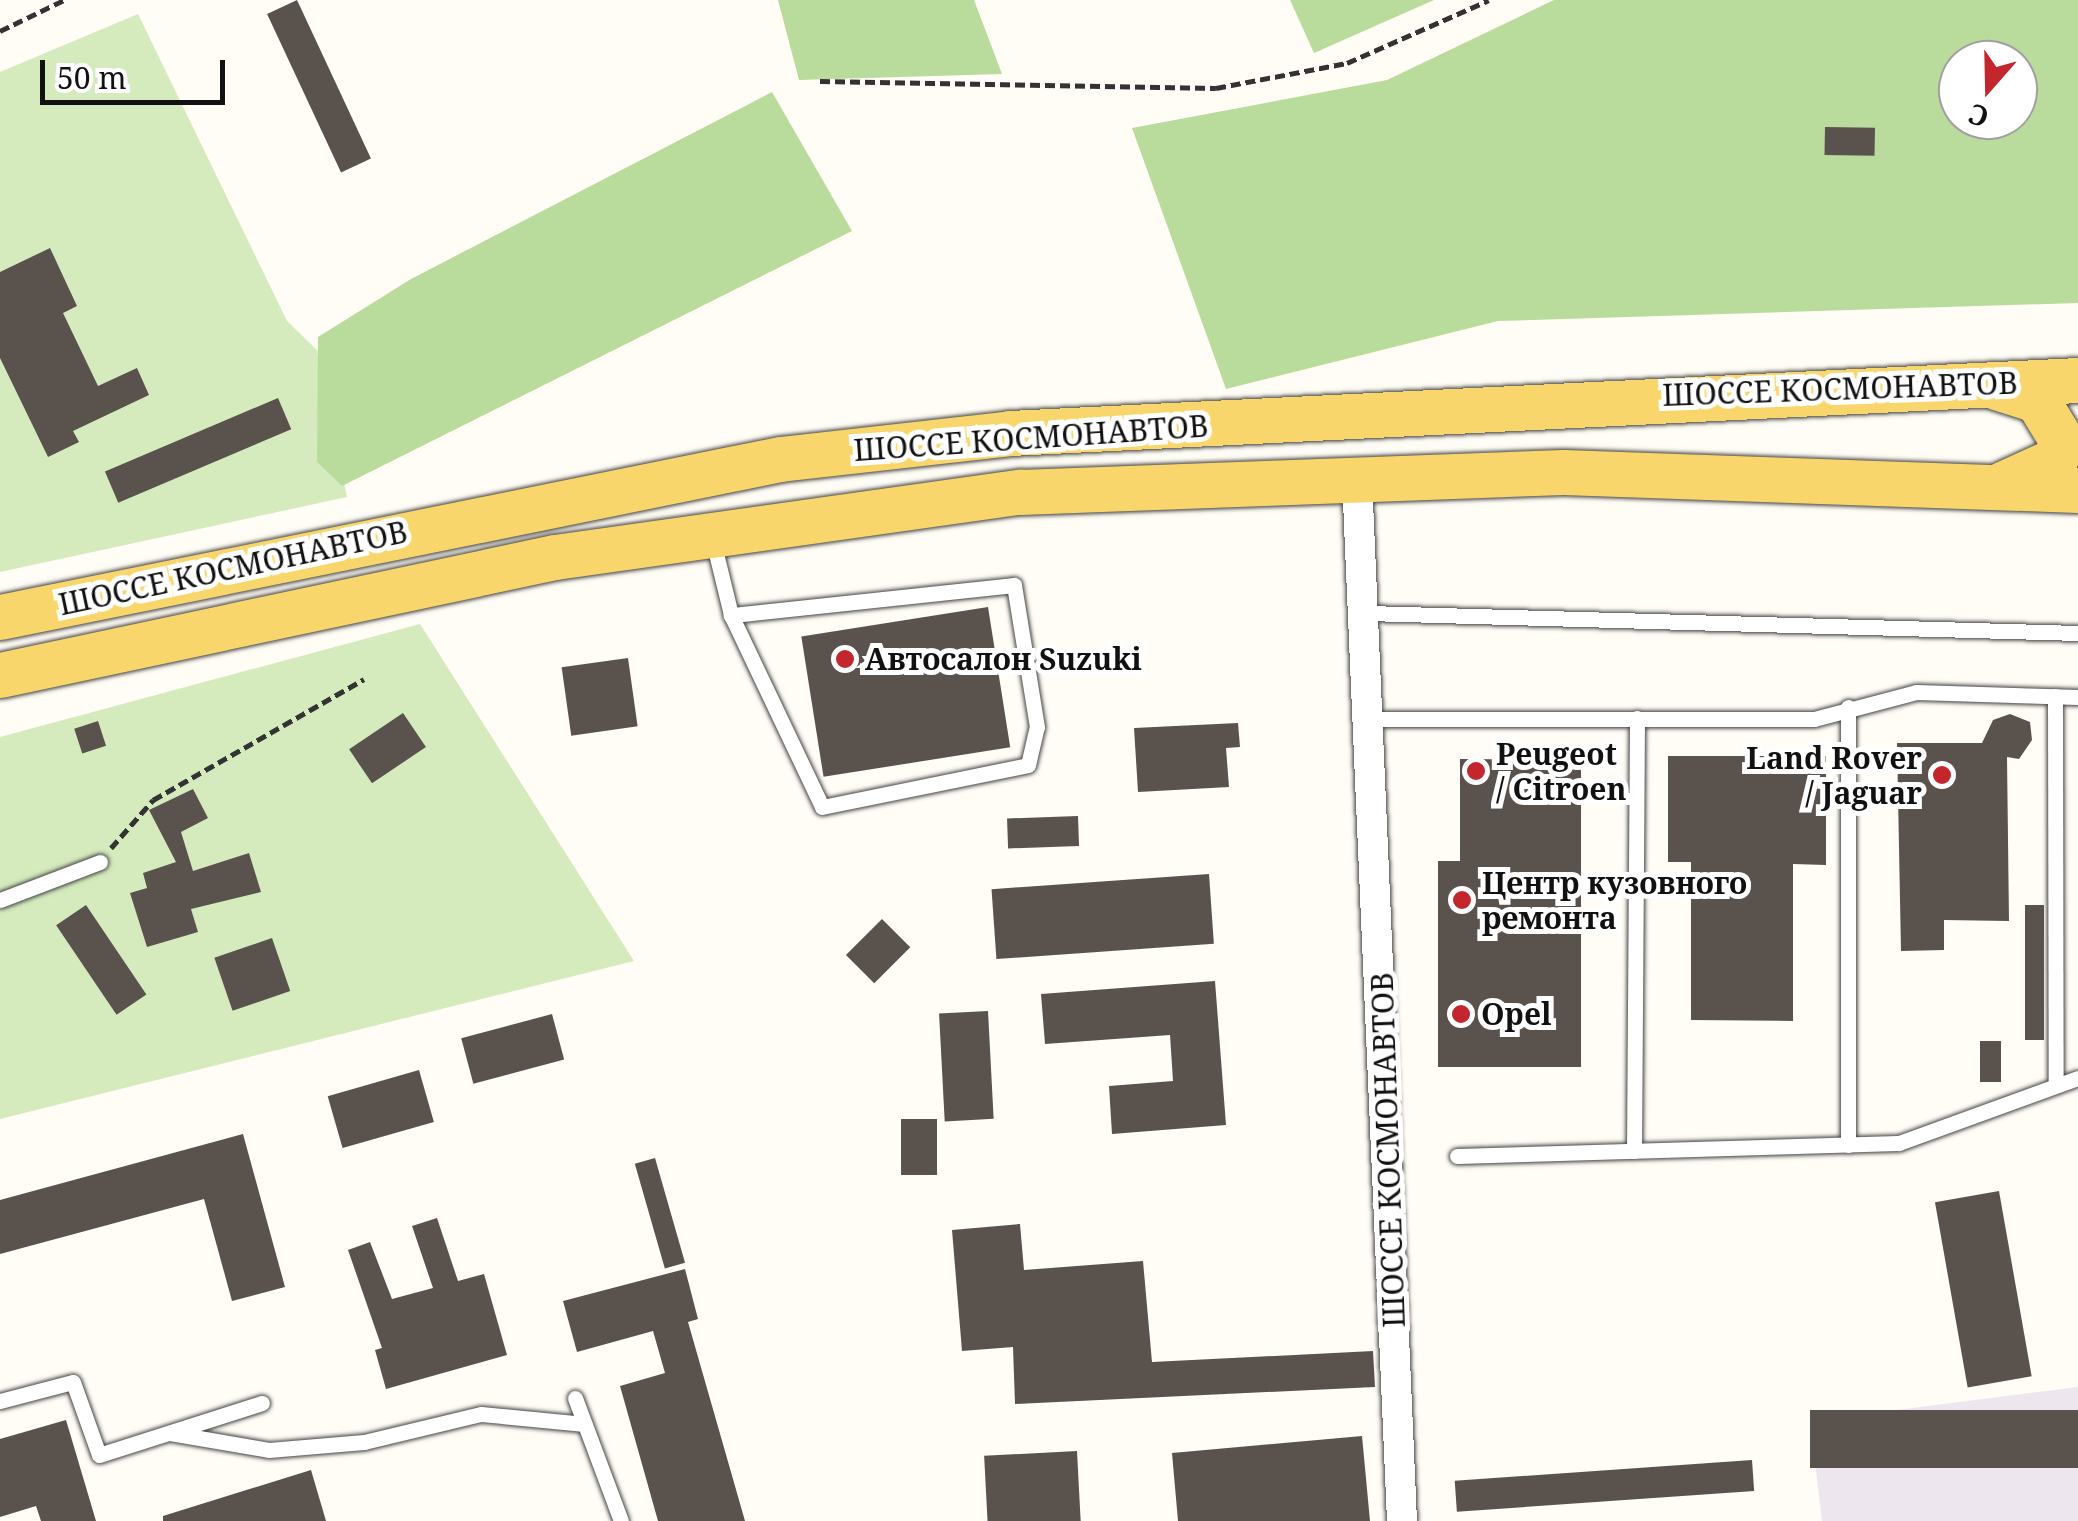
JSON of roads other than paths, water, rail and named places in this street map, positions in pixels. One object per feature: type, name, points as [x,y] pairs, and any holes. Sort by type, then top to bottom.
[{"type":"main road","name":"ШОССЕ КОСМОНАВТОВ","points":[[0,617],[780,460],[1010,433],[1976,381],[2078,380]]},
{"type":"main road","points":[[1976,381],[2037,400],[2062,441],[2030,477],[1976,490]]},
{"type":"main road","name":"ШОССЕ КОСМОНАВТОВ","points":[[0,675],[712,531],[1020,492],[1563,472],[1976,490],[2078,490]]},
{"type":"street","name":"ШОССЕ КОСМОНАВТОВ","points":[[1357,478],[1367,614],[1402,1521]]},
{"type":"lane","points":[[712,531],[731,615],[822,807],[1028,765],[1037,727],[1014,585],[731,615]]},
{"type":"lane","points":[[1367,614],[2078,633]]},
{"type":"lane","points":[[1369,719],[1814,718],[1916,692],[2078,697]]},
{"type":"lane","points":[[2055,696],[2056,1081]]},
{"type":"lane","points":[[1848,707],[1848,1145]]},
{"type":"lane","points":[[1634,1151],[1637,718]]},
{"type":"lane","points":[[0,900],[100,862]]},
{"type":"lane","points":[[1458,1156],[1900,1143],[2056,1081],[2078,1078]]},
{"type":"lane","points":[[0,1401],[72,1382],[100,1455],[262,1403]]},
{"type":"lane","points":[[575,1398],[621,1521]]},
{"type":"lane","points":[[170,1432],[269,1450],[364,1442],[481,1414],[585,1424]]},
{"type":"place","name":"Автосалон Suzuki","points":[[845,659]]},
{"type":"place","name":"Peugeot / Citroen","points":[[1476,771]]},
{"type":"place","name":"Land Rover / Jaguar","points":[[1942,775]]},
{"type":"place","name":"Центр кузовного ремонта","points":[[1462,900]]},
{"type":"place","name":"Opel","points":[[1461,1014]]}]
